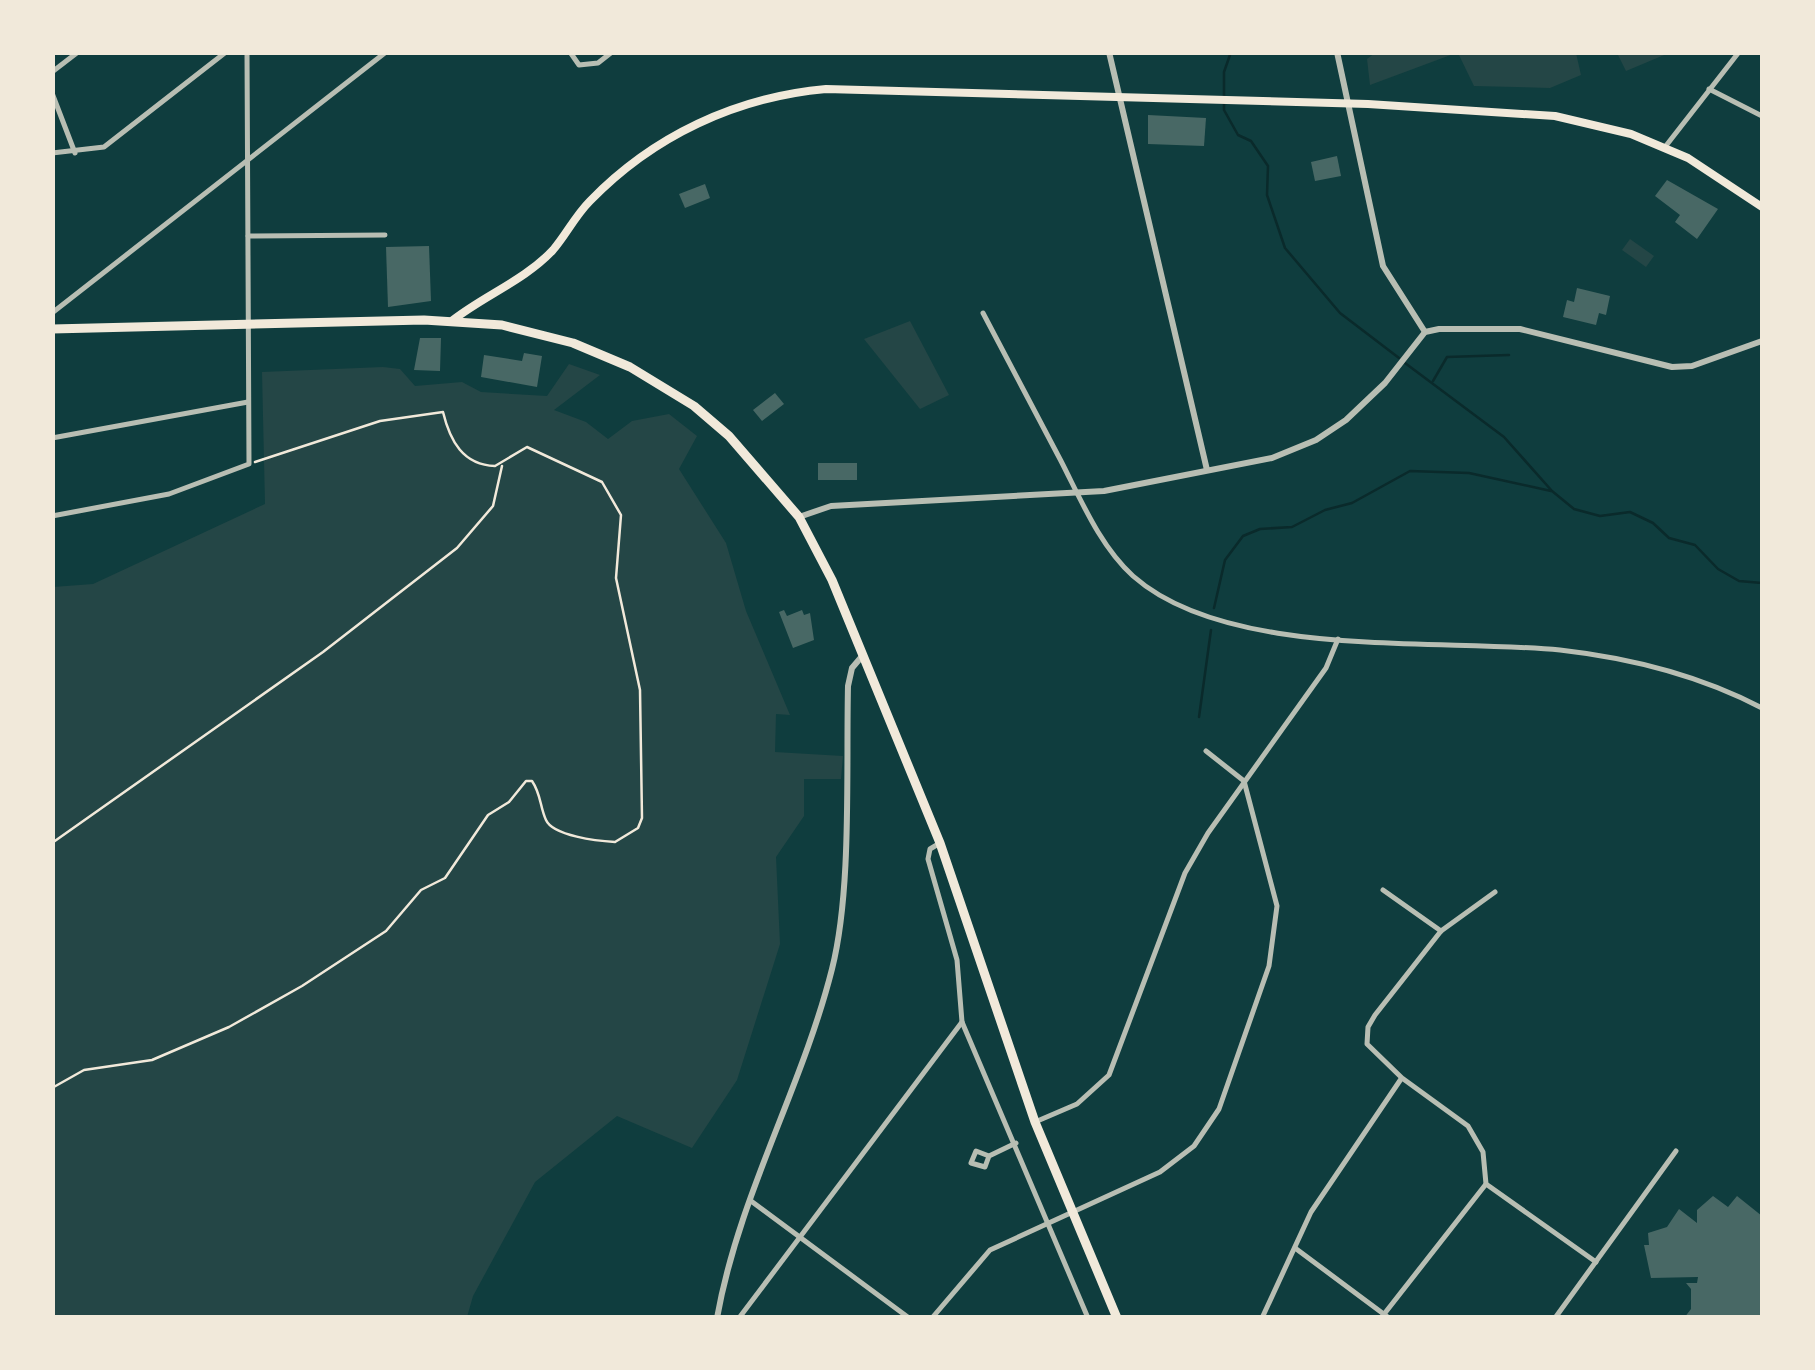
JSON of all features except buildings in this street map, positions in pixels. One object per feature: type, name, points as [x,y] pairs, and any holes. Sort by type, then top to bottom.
[{"type":"main road","points":[[453,320],[513,282],[554,249],[590,201],[635,160],[701,121],[746,104],[845,88],[1348,104],[1556,116],[1609,127],[1665,147],[1712,172],[1762,207]]},
{"type":"main road","points":[[52,330],[453,320],[548,335],[648,376],[730,436],[799,517],[832,580],[940,842],[1035,1122],[1117,1318]]},
{"type":"street","points":[[52,72],[78,52]]},
{"type":"street","points":[[52,152],[75,153],[111,144],[226,52]]},
{"type":"street","points":[[52,516],[169,494],[249,464],[247,52]]},
{"type":"street","points":[[52,313],[386,52]]},
{"type":"street","points":[[570,52],[579,65],[598,63],[612,52]]},
{"type":"street","points":[[1110,52],[1207,470]]},
{"type":"street","points":[[1337,52],[1383,266],[1425,332]]},
{"type":"street","points":[[1665,147],[1738,52]]},
{"type":"street","points":[[1709,89],[1762,116]]},
{"type":"street","points":[[52,93],[75,153]]},
{"type":"street","points":[[248,236],[386,235]]},
{"type":"street","points":[[983,313],[1101,536],[1132,575],[1177,606],[1232,624],[1338,638],[1588,654],[1670,670],[1762,708]]},
{"type":"street","points":[[799,517],[831,506],[1078,494],[1256,462],[1316,440],[1358,410],[1425,332],[1520,329],[1672,367],[1692,366],[1762,341]]},
{"type":"street","points":[[52,438],[248,402]]},
{"type":"street","points":[[1035,1122],[1085,1099],[1115,1066],[1185,873],[1244,781],[1326,668],[1338,638]]},
{"type":"street","points":[[717,1318],[728,1260],[837,948],[848,686],[852,668],[862,654]]},
{"type":"street","points":[[932,1318],[990,1250],[1050,1220],[1146,1181],[1179,1159],[1209,1127],[1227,1091],[1269,966],[1277,926],[1273,882],[1244,781],[1206,751]]},
{"type":"street","points":[[940,842],[930,849],[928,859],[958,960],[962,1022],[1050,1220],[1088,1318]]},
{"type":"street","points":[[1383,890],[1441,931]]},
{"type":"street","points":[[1294,1248],[1385,1317],[1486,1184],[1482,1152],[1468,1126],[1402,1078],[1367,1044],[1368,1027],[1441,931],[1495,892]]},
{"type":"street","points":[[739,1318],[962,1022]]},
{"type":"street","points":[[1262,1318],[1325,1189],[1402,1078]]},
{"type":"street","points":[[989,1156],[1016,1144]]},
{"type":"street","points":[[1556,1318],[1676,1150]]},
{"type":"street","points":[[1486,1184],[1596,1262]]},
{"type":"street","points":[[748,1199],[909,1318]]},
{"type":"path","points":[[52,1088],[84,1070],[152,1060],[229,1027],[302,986],[386,931],[421,890],[445,878],[488,815],[509,802],[526,780],[540,792],[544,818],[558,830],[615,842],[638,828],[642,801],[641,710],[616,578],[621,515],[602,482],[526,447],[502,464],[487,466],[468,460],[454,442],[443,412],[380,422],[249,464]]},
{"type":"path","points":[[52,844],[323,652],[457,548],[493,506],[502,464]]},
{"type":"shaded area","points":[[1375,53],[1456,53],[1370,85],[1367,59]]},
{"type":"shaded area","points":[[1458,53],[1576,53],[1581,75],[1550,88],[1474,86]]},
{"type":"shaded area","points":[[1617,53],[1669,53],[1626,71]]},
{"type":"shaded area","points":[[1630,239],[1654,256],[1646,267],[1622,250]]},
{"type":"shaded area","points":[[910,321],[949,395],[920,409],[864,339]]},
{"type":"shaded area","points":[[569,364],[600,375],[554,410],[586,422],[608,439],[632,421],[669,414],[697,436],[679,469],[726,543],[746,611],[790,715],[776,714],[775,752],[843,756],[841,779],[804,779],[804,816],[776,857],[780,944],[737,1080],[692,1148],[617,1116],[535,1182],[473,1296],[467,1317],[53,1318],[53,587],[93,584],[265,504],[262,372],[383,367],[400,369],[415,386],[462,382],[481,392],[547,396]]},
{"type":"waterway","points":[[1231,52],[1224,72],[1224,110],[1238,135],[1251,141],[1268,166],[1267,195],[1285,248],[1340,313],[1399,358]]},
{"type":"waterway","points":[[1433,381],[1447,357],[1509,355]]},
{"type":"waterway","points":[[1405,363],[1504,437],[1552,491],[1574,509],[1600,516],[1630,512],[1653,523],[1669,538],[1695,545],[1718,569],[1739,581],[1762,583]]},
{"type":"waterway","points":[[1214,608],[1225,560],[1243,536],[1260,529],[1292,527],[1325,510],[1352,503],[1410,471],[1469,473],[1551,491]]},
{"type":"waterway","points":[[1199,717],[1211,630]]}]
